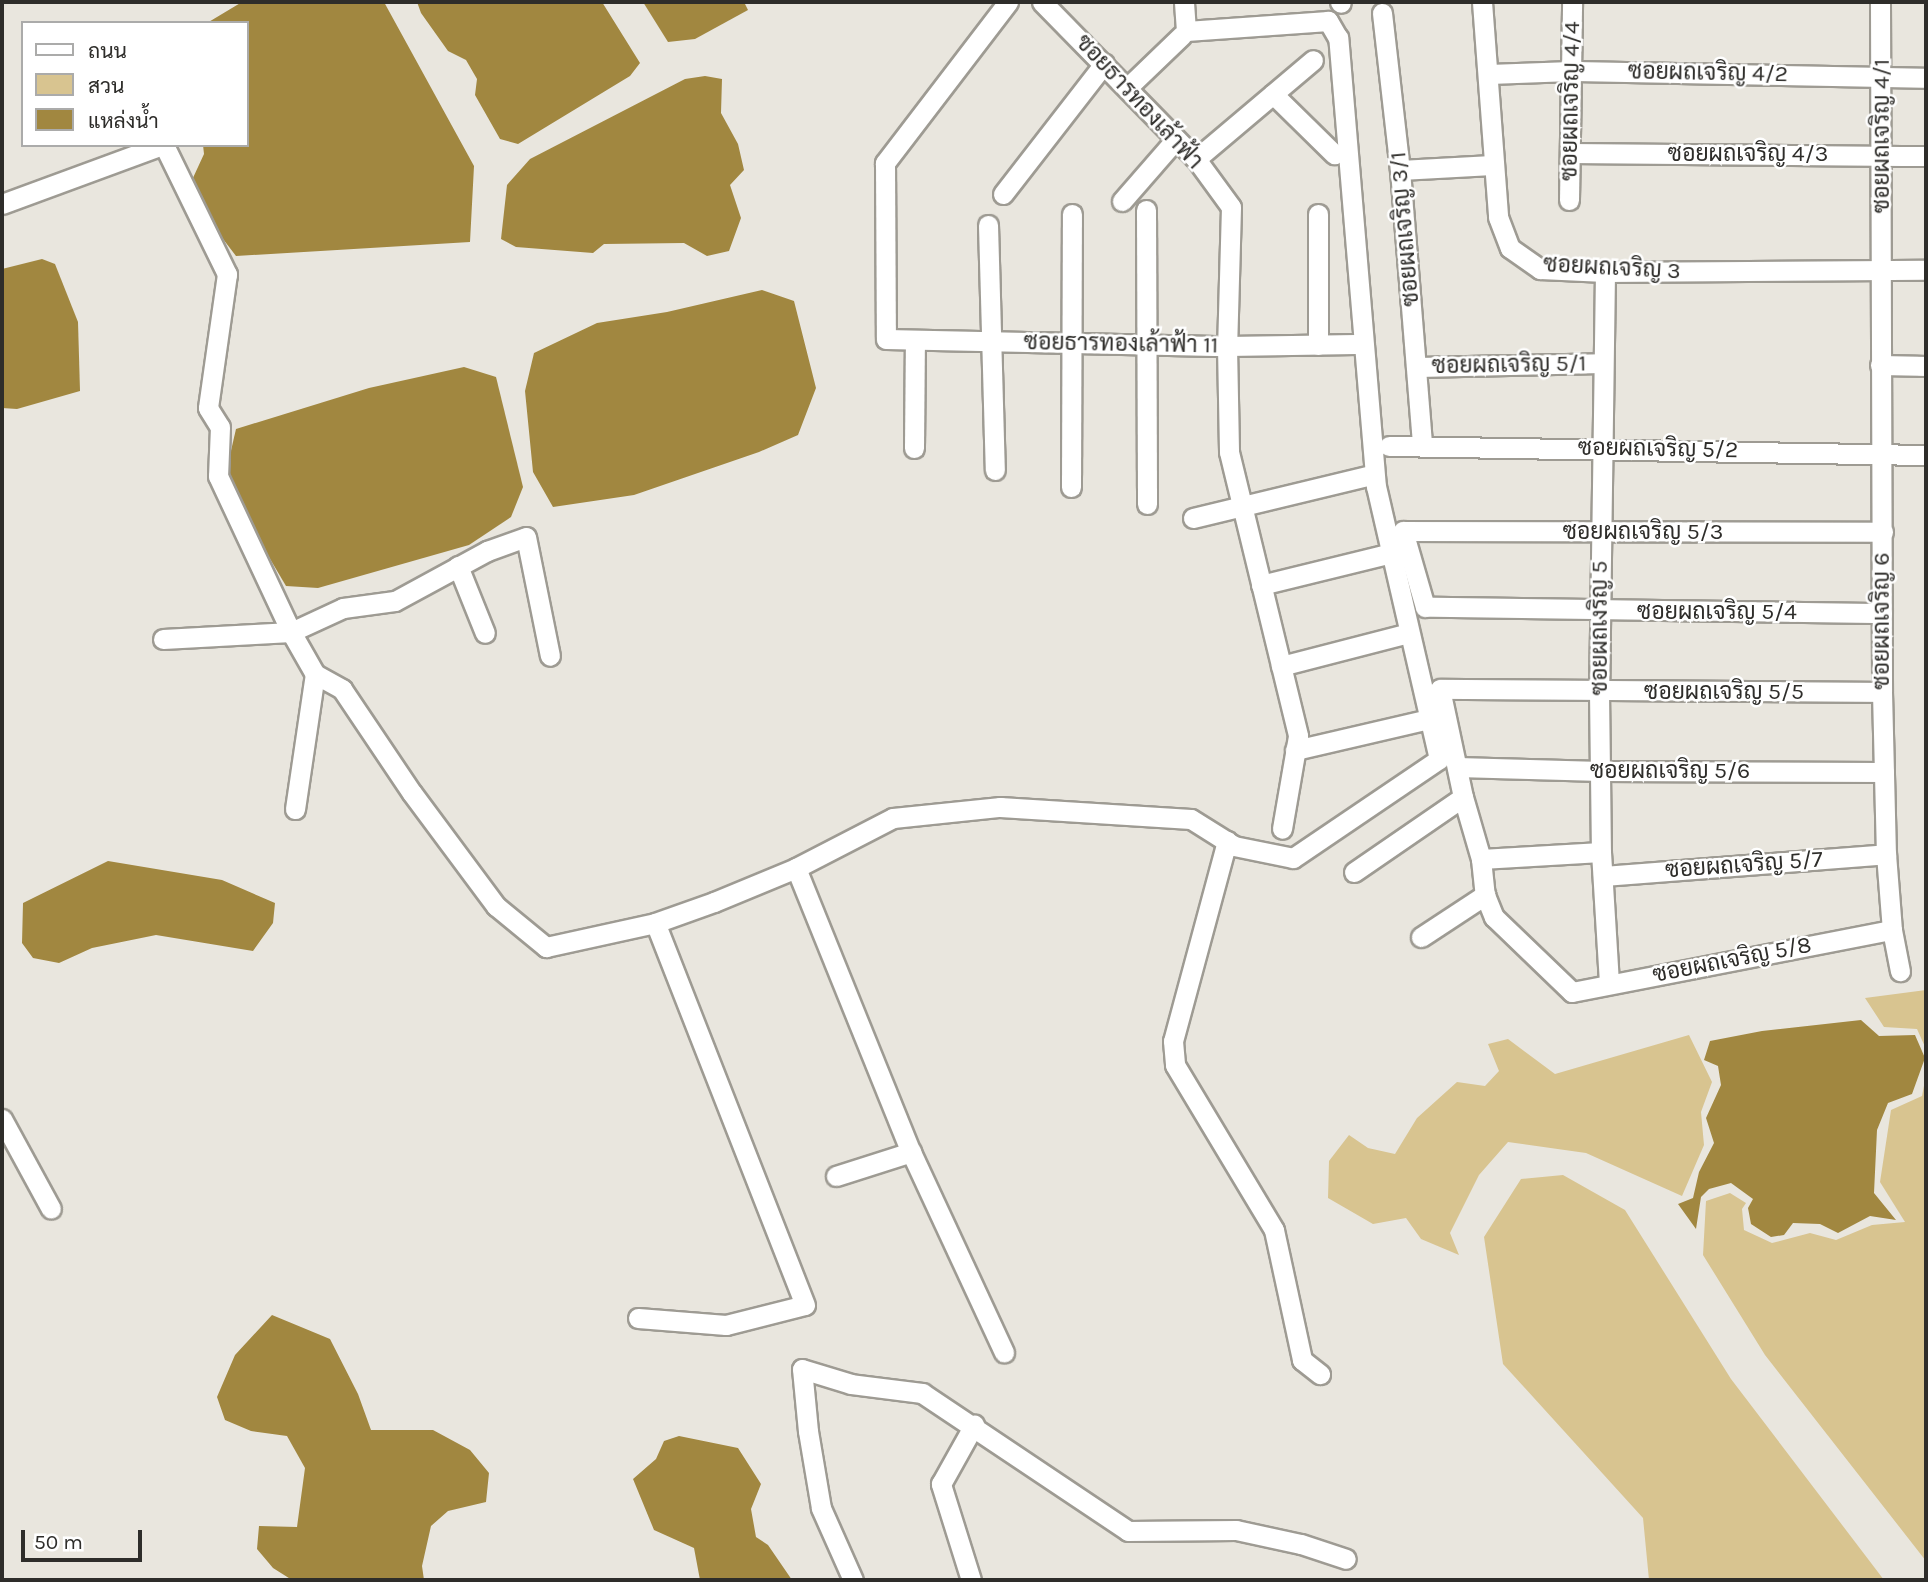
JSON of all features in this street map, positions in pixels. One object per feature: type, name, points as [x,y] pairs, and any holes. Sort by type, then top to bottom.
[{"type":"street","name":"ซอยธารทองเล้าฟ้า 11","points":[[1008,2],[885,163],[886,339],[1227,346],[1356,344]]},
{"type":"street","points":[[164,147],[227,274],[208,408],[220,427],[218,476],[291,632],[315,674],[342,688],[412,793],[496,906],[546,947],[655,923],[796,868],[893,818],[1000,807],[1191,819],[1234,846],[1293,858],[1438,759],[1376,486],[1338,38],[1328,21],[1186,31],[1184,2]]},
{"type":"street","name":"ซอยผถเจริญ 3","points":[[1482,2],[1489,74],[1492,165],[1498,217],[1510,248],[1540,269],[1605,272],[1926,270]]},
{"type":"street","name":"ซอยผถเจริญ 4/4","points":[[1569,201],[1572,2]]},
{"type":"street","name":"ซอยผถเจริญ 4/1","points":[[1880,2],[1883,77],[1881,270]]},
{"type":"street","name":"ซอยธารทองเล้าฟ้า","points":[[1049,4],[1196,159],[1231,207],[1227,346]]},
{"type":"street","name":"ซอยผถเจริญ 3/1","points":[[1382,13],[1401,170],[1422,445]]},
{"type":"street","points":[[1127,88],[1182,35]]},
{"type":"street","points":[[1196,159],[1313,60]]},
{"type":"street","points":[[1003,194],[1104,64]]},
{"type":"street","name":"ซอยผถเจริญ 4/2","points":[[1489,74],[1571,71],[1926,78]]},
{"type":"street","points":[[1273,94],[1334,154]]},
{"type":"street","points":[[1122,201],[1175,139]]},
{"type":"street","points":[[2,204],[158,147]]},
{"type":"street","name":"ซอยผถเจริญ 4/3","points":[[1570,153],[1926,156]]},
{"type":"street","points":[[1401,170],[1492,165]]},
{"type":"street","points":[[1146,210],[1147,504]]},
{"type":"street","points":[[1071,487],[1072,214]]},
{"type":"street","points":[[1318,214],[1318,345]]},
{"type":"street","points":[[988,225],[995,470]]},
{"type":"street","name":"ซอยผถเจริญ 6","points":[[1881,270],[1885,854],[1892,930],[1900,971]]},
{"type":"street","name":"ซอยผถเงริญ 5","points":[[1605,272],[1599,692],[1601,852],[1609,984]]},
{"type":"street","points":[[914,448],[915,341]]},
{"type":"street","points":[[1227,346],[1229,452],[1297,736],[1283,829]]},
{"type":"street","name":"ซอยผถเจริญ 5/1","points":[[1417,368],[1602,363]]},
{"type":"street","points":[[1880,365],[1926,366]]},
{"type":"street","name":"ซอยผถเจริญ 5/2","points":[[1389,446],[1602,447],[1926,455]]},
{"type":"street","points":[[1193,518],[1366,476]]},
{"type":"street","name":"ซอยผถเจริญ 5/3","points":[[1425,607],[1403,531],[1883,532]]},
{"type":"street","points":[[163,639],[291,632],[343,608],[395,601],[458,566],[526,537],[551,656]]},
{"type":"street","points":[[1261,585],[1382,555]]},
{"type":"street","points":[[458,566],[485,633]]},
{"type":"street","name":"ซอยผถเจริญ 5/4","points":[[1425,607],[1882,613]]},
{"type":"street","points":[[1281,666],[1401,635]]},
{"type":"street","points":[[295,809],[315,674]]},
{"type":"street","name":"ซอยผถเจริญ 5/5","points":[[1457,767],[1440,689],[1882,692]]},
{"type":"street","points":[[1295,750],[1421,720]]},
{"type":"street","points":[[1421,937],[1485,895],[1481,859],[1457,767]]},
{"type":"street","name":"ซอยผถเจริญ 5/6","points":[[1457,767],[1601,771],[1884,772]]},
{"type":"street","points":[[1354,872],[1463,797]]},
{"type":"street","points":[[1227,841],[1173,1041],[1175,1065],[1274,1230],[1302,1360],[1320,1374]]},
{"type":"street","points":[[1481,859],[1601,852]]},
{"type":"street","name":"ซอยผถเจริญ 5/7","points":[[1603,876],[1885,854]]},
{"type":"street","points":[[796,868],[911,1152],[1004,1352]]},
{"type":"street","name":"ซอยผถเจริญ 5/8","points":[[1485,895],[1493,917],[1572,992],[1892,930]]},
{"type":"street","points":[[638,1318],[726,1325],[805,1305],[655,923]]},
{"type":"street","points":[[2,1120],[51,1209]]},
{"type":"street","points":[[836,1176],[911,1152]]},
{"type":"street","points":[[853,1580],[821,1508],[808,1432],[802,1368],[851,1384],[922,1393],[974,1425],[1128,1531],[1236,1530],[1289,1541],[1346,1559]]},
{"type":"street","points":[[971,1580],[941,1484],[974,1425]]},
{"type":"green space","points":[[1926,990],[1926,1049],[1917,1029],[1884,1027],[1865,998]]},
{"type":"green space","points":[[1689,1035],[1712,1082],[1701,1112],[1704,1145],[1682,1196],[1586,1153],[1508,1142],[1479,1175],[1450,1233],[1459,1255],[1421,1239],[1406,1218],[1373,1224],[1328,1198],[1329,1161],[1349,1135],[1368,1148],[1395,1154],[1417,1118],[1457,1082],[1485,1086],[1499,1071],[1488,1044],[1508,1039],[1555,1074]]},
{"type":"green space","points":[[1926,1075],[1926,1561],[1765,1355],[1703,1255],[1706,1201],[1730,1193],[1746,1203],[1742,1209],[1744,1230],[1772,1243],[1810,1233],[1836,1240],[1872,1225],[1905,1222],[1880,1182],[1891,1110],[1922,1096]]},
{"type":"green space","points":[[1563,1175],[1625,1210],[1731,1379],[1884,1580],[1649,1580],[1643,1518],[1503,1364],[1484,1237],[1521,1179]]},
{"type":"water","points":[[242,2],[384,2],[474,166],[470,242],[236,256],[210,222],[192,180],[204,154],[203,147],[248,147],[248,21],[210,21]]},
{"type":"water","points":[[417,2],[602,2],[640,63],[630,76],[518,144],[500,139],[475,95],[477,79],[466,60],[448,51],[421,13]]},
{"type":"water","points":[[643,2],[744,2],[748,10],[695,39],[668,42]]},
{"type":"water","points":[[705,76],[722,79],[721,113],[738,144],[744,170],[730,185],[741,218],[729,251],[707,256],[684,243],[604,244],[593,253],[516,247],[501,239],[507,185],[530,159],[685,79]]},
{"type":"water","points":[[42,259],[55,264],[78,322],[80,391],[17,409],[2,408],[2,269]]},
{"type":"water","points":[[762,290],[794,301],[816,388],[798,435],[759,452],[634,495],[553,507],[533,472],[525,391],[534,353],[597,323],[667,312]]},
{"type":"water","points":[[464,367],[496,377],[523,487],[511,517],[469,545],[318,588],[286,586],[253,530],[227,468],[236,429],[369,388]]},
{"type":"water","points":[[108,861],[222,880],[275,903],[273,923],[253,951],[156,935],[92,948],[59,963],[33,958],[22,943],[23,903]]},
{"type":"water","points":[[1861,1020],[1879,1036],[1915,1035],[1925,1058],[1912,1094],[1888,1103],[1877,1130],[1874,1193],[1896,1220],[1870,1216],[1838,1233],[1820,1224],[1793,1223],[1784,1235],[1771,1237],[1751,1224],[1748,1208],[1753,1199],[1731,1183],[1709,1189],[1701,1197],[1696,1229],[1678,1204],[1693,1198],[1699,1172],[1714,1143],[1706,1118],[1721,1085],[1718,1066],[1704,1060],[1710,1041],[1762,1031]]},
{"type":"water","points":[[272,1315],[330,1339],[358,1394],[371,1430],[433,1430],[470,1450],[489,1473],[486,1502],[448,1511],[431,1526],[422,1566],[424,1580],[292,1580],[273,1568],[257,1549],[259,1526],[297,1527],[305,1468],[287,1436],[251,1431],[225,1420],[217,1397],[235,1355]]},
{"type":"water","points":[[679,1436],[738,1448],[761,1484],[751,1509],[756,1537],[768,1545],[792,1580],[700,1580],[694,1548],[654,1530],[633,1479],[656,1459],[664,1441]]}]
